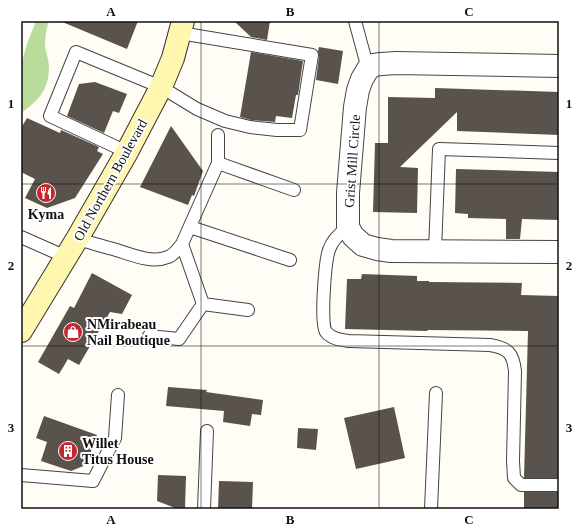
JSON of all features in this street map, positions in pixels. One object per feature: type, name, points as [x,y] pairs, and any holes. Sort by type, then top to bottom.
[{"type":"main road","name":"Old Northern Boulevard","points":[[21,332],[127,152],[161,87],[173,58],[181,27]]},
{"type":"street","points":[[368,69],[374,65],[396,63],[559,66]]},
{"type":"street","name":"Grist Mill Circle","points":[[368,69],[360,84],[356,107],[348,193],[348,226],[353,236],[363,245],[377,250],[559,252]]},
{"type":"lane","points":[[355,21],[368,69]]},
{"type":"lane","points":[[127,152],[50,116],[76,52],[161,87],[197,109],[225,121],[250,127],[277,130],[300,130],[312,55],[181,27]]},
{"type":"lane","points":[[21,237],[71,248],[149,259],[169,257],[176,252],[182,244],[218,163],[218,135]]},
{"type":"lane","points":[[434,251],[439,150],[559,153]]},
{"type":"lane","points":[[218,163],[294,190]]},
{"type":"lane","points":[[348,226],[336,237],[329,249],[326,263],[323,320],[325,331],[332,338],[349,341],[490,345],[499,346],[506,350],[511,354],[515,371],[514,478],[521,485],[559,485]]},
{"type":"lane","points":[[190,227],[290,260]]},
{"type":"lane","points":[[182,244],[203,304]]},
{"type":"lane","points":[[203,304],[248,310]]},
{"type":"lane","points":[[149,336],[179,339],[203,304]]},
{"type":"lane","points":[[431,509],[436,393]]},
{"type":"lane","points":[[21,474],[93,481],[116,438],[118,395]]},
{"type":"lane","points":[[204,509],[207,431]]},
{"type":"green space","points":[[36,21],[49,21],[45,46],[49,64],[47,82],[45,88],[33,104],[21,113],[21,65]]},
{"type":"building","points":[[60,21],[138,21],[127,49]]},
{"type":"building","points":[[234,21],[270,21],[267,40],[251,37]]},
{"type":"building","points":[[319,47],[343,51],[338,84],[316,80]]},
{"type":"building","points":[[251,52],[303,61],[298,95],[296,95],[292,118],[276,116],[275,122],[251,120],[240,117]]},
{"type":"building","points":[[95,82],[127,94],[119,113],[113,111],[104,133],[67,116],[79,84]]},
{"type":"building","points":[[435,88],[559,92],[559,135],[457,131],[457,112],[400,167],[418,168],[417,213],[373,212],[375,143],[388,143],[388,97],[435,98]]},
{"type":"building","points":[[27,118],[60,133],[61,130],[99,147],[97,151],[103,154],[75,198],[47,208],[25,198],[35,179],[21,172],[21,128]]},
{"type":"building","points":[[171,126],[203,171],[194,196],[192,195],[188,205],[140,187]]},
{"type":"building","points":[[456,169],[559,172],[559,220],[522,219],[520,239],[506,239],[506,219],[468,218],[468,214],[455,213]]},
{"type":"building","points":[[92,273],[132,295],[122,314],[110,312],[79,365],[68,359],[59,374],[38,362],[70,306],[74,308]]},
{"type":"building","points":[[362,274],[417,276],[417,281],[429,282],[522,283],[521,295],[559,296],[559,478],[524,478],[528,331],[345,329],[347,279],[361,279]]},
{"type":"building","points":[[168,387],[207,390],[206,392],[263,400],[261,415],[252,414],[250,426],[223,422],[224,411],[166,406]]},
{"type":"building","points":[[394,407],[405,458],[356,469],[344,418]]},
{"type":"building","name":"Willet Titus House","points":[[44,416],[97,435],[86,465],[71,471],[41,461],[47,442],[36,438]]},
{"type":"building","points":[[298,428],[318,429],[316,450],[297,448]]},
{"type":"building","points":[[158,475],[186,476],[185,509],[178,509],[157,501]]},
{"type":"building","points":[[219,481],[253,482],[252,509],[218,509]]},
{"type":"building","points":[[524,492],[559,492],[559,509],[524,509]]},
{"type":"place","name":"Kyma","points":[[46,193]]},
{"type":"place","name":"NMirabeau Nail Boutique","points":[[73,332]]},
{"type":"place","name":"Willet Titus House","points":[[68,451]]}]
